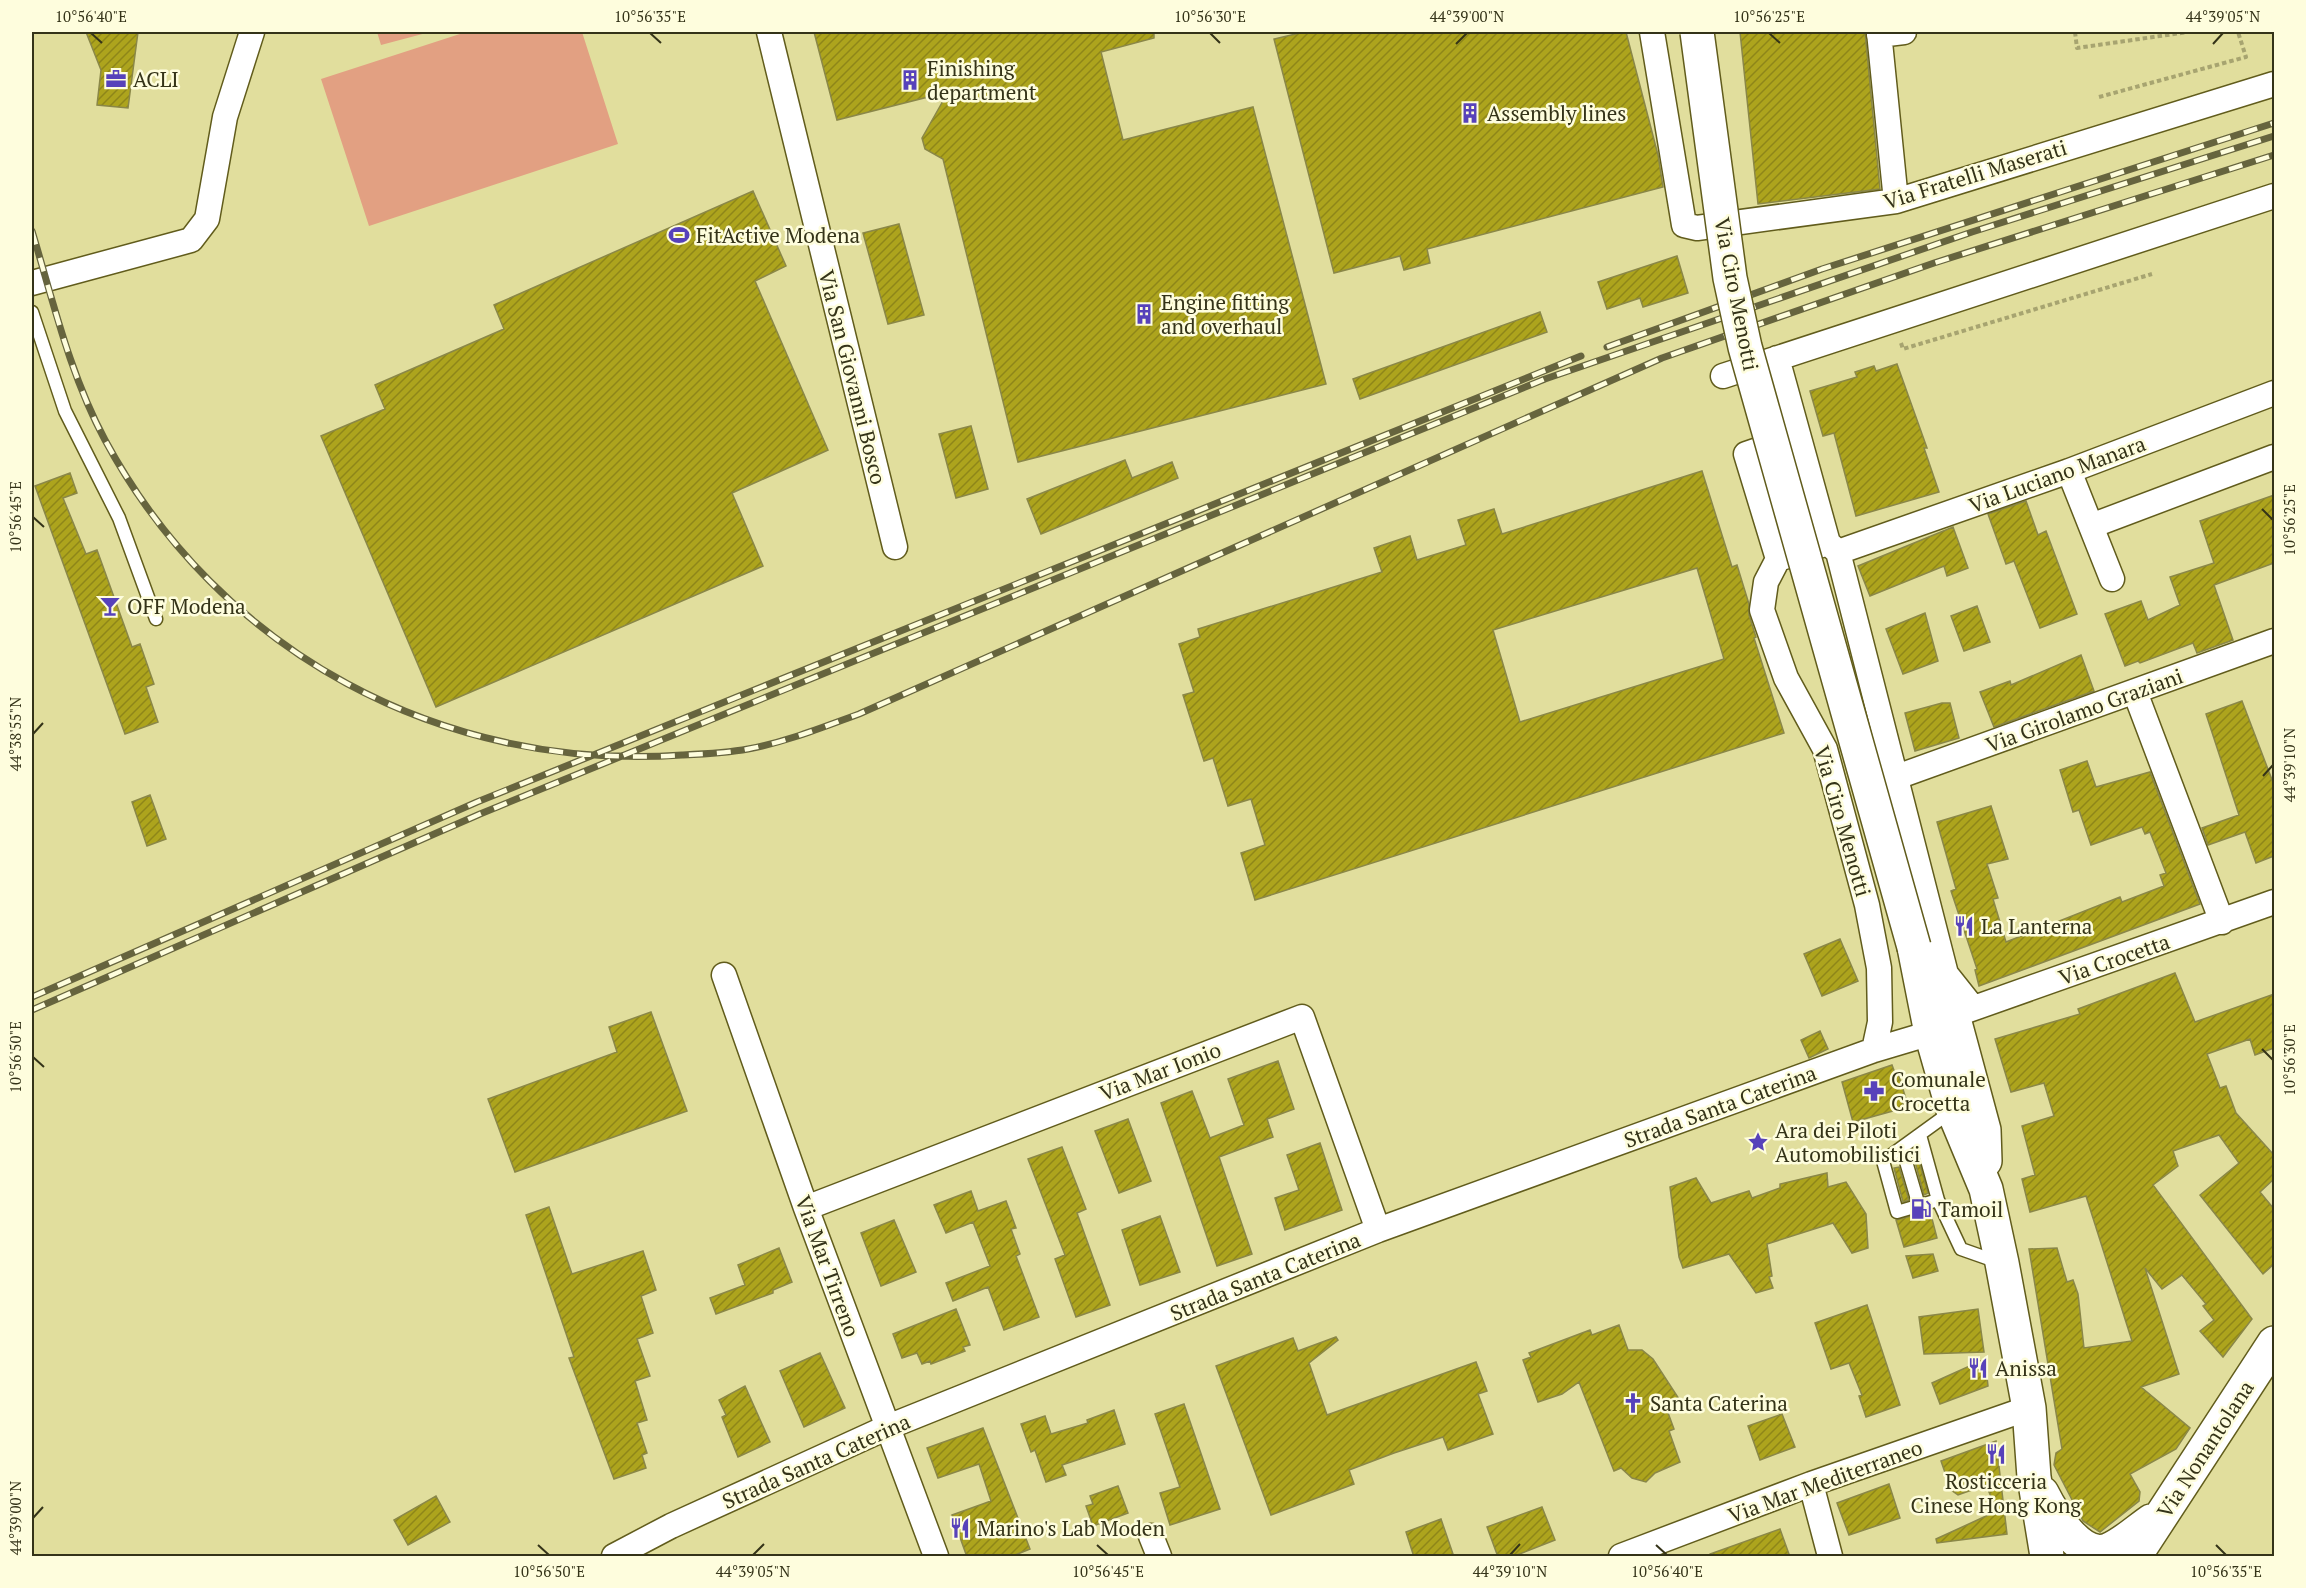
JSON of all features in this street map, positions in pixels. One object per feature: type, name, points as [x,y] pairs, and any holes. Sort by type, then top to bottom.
[{"type":"main road","name":"Via Ciro Menotti","points":[[1697,32],[1730,278],[1745,347],[1914,947],[1952,1019],[1984,1130],[1986,1189],[2029,1408],[2034,1477],[2048,1557]]},
{"type":"main road","name":"Via Ciro Menotti","points":[[1952,1019],[1953,1110],[1986,1189]]},
{"type":"main road","name":"Via Nonantolana","points":[[2135,1557],[2274,1343]]},
{"type":"main road","name":"Via Ciro Menotti","points":[[2034,1477],[2056,1520],[2086,1548],[2107,1550],[2163,1513]]},
{"type":"street","points":[[32,283],[191,240],[198,233],[207,219],[225,117],[252,32]]},
{"type":"street","name":"Via San Giovanni Bosco","points":[[770,32],[895,547]]},
{"type":"street","name":"Via Fratelli Maserati","points":[[1652,32],[1684,225],[1712,228],[1896,201],[2274,84]]},
{"type":"street","points":[[1896,201],[1879,33],[1904,32]]},
{"type":"street","points":[[1723,376],[2274,195]]},
{"type":"street","name":"Via Ciro Menotti","points":[[1777,358],[1798,436],[1833,547],[1946,974],[1952,1019]]},
{"type":"street","name":"Via Luciano Manara","points":[[1833,547],[2069,471],[2274,393]]},
{"type":"street","points":[[1798,436],[1746,453],[1778,560],[1833,547]]},
{"type":"street","points":[[2091,526],[2274,457]]},
{"type":"street","points":[[2069,471],[2112,579]]},
{"type":"street","name":"Via Ciro Menotti","points":[[1778,560],[1766,582],[1762,610],[1786,678],[1825,749],[1868,905],[1879,968],[1880,1022],[1874,1050]]},
{"type":"street","name":"Via Girolamo Graziani","points":[[1894,778],[2274,641]]},
{"type":"street","points":[[2135,692],[2222,922]]},
{"type":"street","name":"Via Crocetta","points":[[1952,1019],[2274,902]]},
{"type":"street","name":"Via Mar Tirreno","points":[[724,975],[806,1208],[936,1557]]},
{"type":"street","name":"Via Mar Ionio","points":[[806,1208],[1302,1017],[1378,1230]]},
{"type":"street","name":"Strada Santa Caterina","points":[[614,1557],[671,1526],[888,1427],[1378,1230],[1874,1050],[1952,1019]]},
{"type":"street","name":"Via Mar Mediterraneo","points":[[1621,1557],[1811,1484],[2029,1408]]},
{"type":"street","points":[[1811,1484],[1830,1557]]},
{"type":"lane","points":[[32,312],[65,411],[119,518],[156,619]]},
{"type":"lane","points":[[1938,1200],[1897,1212],[1883,1161],[1953,1110]]},
{"type":"lane","points":[[1920,1134],[1938,1200],[1961,1249],[2002,1263]]},
{"type":"lane","points":[[1902,1148],[1919,1206]]},
{"type":"path","points":[[2075,32],[2078,48],[2188,32]]},
{"type":"path","points":[[2099,98],[2246,57],[2238,32]]},
{"type":"path","points":[[1892,319],[1903,349],[2152,274]]},
{"type":"shaded area","points":[[377,32],[430,32],[381,45]]},
{"type":"shaded area","points":[[466,32],[582,32],[618,144],[369,226],[321,79]]},
{"type":"building","name":"ACLI","points":[[86,32],[138,32],[128,108],[97,105],[101,70]]},
{"type":"building","name":"Engine fitting and overhaul","points":[[814,32],[1154,32],[1154,38],[1101,52],[1123,140],[1253,107],[1326,384],[1018,462],[943,159],[925,149],[922,138],[948,92],[837,120]]},
{"type":"building","name":"Assembly lines","points":[[1304,32],[1626,32],[1658,155],[1663,187],[1427,249],[1430,263],[1404,270],[1400,256],[1334,273],[1274,39]]},
{"type":"building","points":[[1740,32],[1865,32],[1880,189],[1758,204]]},
{"type":"building","points":[[753,191],[786,266],[755,281],[828,450],[732,493],[763,566],[436,707],[321,436],[385,409],[375,385],[504,329],[494,305]]},
{"type":"building","points":[[899,224],[924,315],[888,324],[863,233]]},
{"type":"building","points":[[1677,256],[1688,293],[1643,307],[1640,298],[1607,309],[1598,282]]},
{"type":"building","points":[[1540,312],[1547,332],[1360,399],[1353,379]]},
{"type":"building","points":[[1897,364],[1927,448],[1924,448],[1939,492],[1856,516],[1834,433],[1823,436],[1810,391],[1857,377],[1855,372],[1874,366],[1876,371]]},
{"type":"building","points":[[971,426],[988,489],[956,498],[939,434]]},
{"type":"building","points":[[1125,460],[1132,478],[1172,462],[1178,478],[1041,534],[1027,499]]},
{"type":"building","points":[[1702,471],[1732,567],[1737,565],[1749,604],[1749,615],[1756,637],[1754,638],[1784,733],[1255,900],[1241,853],[1265,845],[1251,799],[1228,806],[1213,758],[1204,761],[1183,695],[1194,692],[1179,644],[1200,637],[1198,629],[1382,572],[1374,548],[1410,536],[1417,560],[1466,545],[1458,520],[1494,509],[1502,534]],"holes":[[[1697,568],[1724,659],[1520,722],[1493,630]]]},
{"type":"building","points":[[70,473],[77,493],[63,498],[86,554],[97,550],[132,647],[140,644],[154,684],[146,687],[158,722],[125,734],[35,486]]},
{"type":"building","points":[[2274,495],[2274,563],[2214,585],[2233,640],[2197,653],[2193,643],[2140,663],[2138,661],[2125,666],[2105,614],[2141,601],[2148,620],[2180,605],[2170,577],[2214,563],[2200,521]]},
{"type":"building","points":[[2026,501],[2038,535],[2046,531],[2077,614],[2040,628],[2014,561],[2006,564],[1988,514]]},
{"type":"building","points":[[1953,527],[1968,568],[1947,576],[1944,566],[1870,596],[1858,566]]},
{"type":"building","points":[[1977,606],[1990,642],[1964,651],[1951,616]]},
{"type":"building","points":[[1925,613],[1938,661],[1903,674],[1886,629]]},
{"type":"building","points":[[2081,655],[2094,691],[1994,727],[1980,692],[2010,681],[2011,685]]},
{"type":"building","points":[[2242,701],[2274,785],[2274,856],[2256,863],[2245,832],[2208,845],[2202,828],[2239,815],[2206,714]]},
{"type":"building","points":[[1950,703],[1959,738],[1915,751],[1905,713]]},
{"type":"building","points":[[2087,761],[2096,787],[2150,772],[2200,904],[1979,986],[1975,970],[1977,969],[1951,891],[1956,889],[1937,822],[1991,806],[2008,859],[1987,864],[1998,898],[1993,899],[2006,942],[2120,897],[2122,902],[2164,886],[2160,875],[2166,873],[2150,832],[2145,834],[2142,827],[2091,845],[2079,810],[2073,812],[2060,770]]},
{"type":"building","points":[[150,795],[166,839],[147,846],[132,802]]},
{"type":"building","points":[[1840,939],[1858,981],[1822,996],[1804,954]]},
{"type":"building","points":[[2175,973],[2195,1022],[2274,994],[2274,1048],[2255,1055],[2250,1039],[2207,1054],[2220,1088],[2226,1086],[2236,1113],[2274,1155],[2274,1179],[2260,1192],[2274,1209],[2274,1264],[2263,1274],[2200,1195],[2239,1163],[2219,1135],[2173,1151],[2178,1166],[2153,1185],[2252,1319],[2223,1357],[2200,1331],[2214,1320],[2203,1306],[2206,1304],[2182,1275],[2162,1289],[2145,1268],[2179,1374],[2141,1387],[2190,1428],[2176,1449],[2130,1474],[2140,1492],[2139,1501],[2100,1532],[2083,1521],[2054,1465],[2056,1453],[2062,1449],[2029,1249],[2057,1248],[2067,1282],[2073,1280],[2078,1294],[2084,1348],[2132,1341],[2086,1196],[2030,1212],[2022,1179],[2035,1175],[2022,1126],[2054,1116],[2044,1083],[2011,1092],[1995,1039],[2080,1014],[2078,1009]]},
{"type":"building","points":[[651,1012],[687,1111],[515,1172],[488,1099],[617,1052],[609,1027]]},
{"type":"building","points":[[1820,1031],[1828,1049],[1809,1058],[1801,1040]]},
{"type":"building","points":[[1278,1061],[1294,1109],[1267,1119],[1273,1137],[1219,1157],[1252,1254],[1217,1266],[1161,1103],[1192,1091],[1210,1138],[1244,1125],[1228,1079]]},
{"type":"building","name":"Comunale Crocetta","points":[[1892,1065],[1895,1073],[1898,1073],[1906,1099],[1902,1100],[1904,1108],[1853,1122],[1842,1082]]},
{"type":"building","points":[[1128,1119],[1151,1181],[1119,1193],[1095,1131]]},
{"type":"building","points":[[1320,1143],[1342,1210],[1285,1230],[1275,1198],[1299,1190],[1287,1155]]},
{"type":"building","points":[[1062,1147],[1086,1209],[1077,1213],[1110,1305],[1076,1317],[1055,1259],[1065,1255],[1028,1159]]},
{"type":"building","points":[[1919,1161],[1928,1193],[1924,1195],[1915,1162]]},
{"type":"building","points":[[1899,1167],[1909,1200],[1903,1202],[1894,1168]]},
{"type":"building","points":[[1827,1173],[1828,1187],[1846,1182],[1866,1214],[1868,1248],[1852,1253],[1833,1223],[1767,1244],[1772,1276],[1769,1277],[1773,1288],[1756,1293],[1729,1254],[1683,1268],[1679,1257],[1670,1187],[1696,1178],[1711,1203],[1749,1191],[1752,1198],[1780,1188],[1780,1184]]},
{"type":"building","points":[[971,1191],[978,1211],[1006,1201],[1016,1228],[1011,1229],[1020,1254],[1016,1256],[1039,1317],[1004,1330],[988,1287],[953,1301],[946,1283],[990,1266],[973,1222],[946,1233],[934,1205]]},
{"type":"building","points":[[549,1207],[572,1274],[643,1251],[656,1290],[641,1296],[653,1333],[637,1339],[650,1376],[635,1381],[647,1420],[637,1423],[647,1453],[642,1455],[646,1468],[614,1479],[569,1358],[574,1357],[526,1215]]},
{"type":"building","points":[[1930,1211],[1937,1238],[1904,1247],[1896,1220]]},
{"type":"building","points":[[1160,1216],[1180,1272],[1140,1285],[1122,1230]]},
{"type":"building","points":[[894,1220],[916,1272],[881,1286],[861,1233]]},
{"type":"building","points":[[779,1248],[792,1282],[773,1290],[773,1293],[716,1314],[710,1298],[745,1285],[738,1265]]},
{"type":"building","points":[[1933,1254],[1938,1271],[1913,1278],[1906,1256]]},
{"type":"building","points":[[1867,1305],[1900,1405],[1866,1417],[1859,1396],[1862,1395],[1849,1363],[1831,1369],[1815,1323]]},
{"type":"building","points":[[956,1309],[970,1345],[963,1347],[965,1351],[931,1364],[930,1361],[922,1364],[917,1353],[902,1358],[893,1334]]},
{"type":"building","points":[[1978,1309],[1984,1352],[1924,1354],[1919,1317]]},
{"type":"building","name":"Santa Caterina","points":[[1619,1325],[1628,1350],[1642,1350],[1653,1359],[1681,1402],[1667,1410],[1674,1429],[1669,1431],[1680,1462],[1655,1473],[1646,1482],[1632,1478],[1621,1468],[1614,1471],[1579,1382],[1562,1394],[1538,1402],[1523,1360],[1531,1357],[1529,1353],[1590,1330],[1592,1335]]},
{"type":"building","points":[[1336,1337],[1338,1340],[1309,1363],[1327,1415],[1476,1362],[1487,1391],[1478,1394],[1493,1434],[1448,1450],[1443,1437],[1394,1453],[1349,1470],[1354,1484],[1271,1515],[1216,1366],[1293,1338],[1298,1351]]},
{"type":"building","points":[[820,1353],[845,1408],[804,1427],[780,1371]]},
{"type":"building","points":[[1985,1359],[1988,1386],[1940,1404],[1932,1383]]},
{"type":"building","points":[[745,1386],[770,1442],[738,1457],[722,1417],[726,1415],[719,1400]]},
{"type":"building","points":[[1184,1404],[1220,1509],[1170,1525],[1160,1493],[1180,1487],[1155,1414]]},
{"type":"building","points":[[1114,1410],[1125,1444],[1062,1465],[1066,1475],[1046,1482],[1035,1450],[1031,1452],[1021,1424],[1045,1416],[1051,1434],[1088,1423],[1087,1420]]},
{"type":"building","points":[[1782,1414],[1795,1447],[1760,1460],[1748,1426]]},
{"type":"building","points":[[983,1428],[1030,1549],[1010,1557],[967,1557],[952,1515],[991,1501],[979,1464],[938,1478],[927,1448]]},
{"type":"building","points":[[1996,1441],[2007,1534],[1937,1543],[1936,1539],[1997,1511],[1986,1485],[1958,1495],[1951,1490],[1941,1461]]},
{"type":"building","points":[[1889,1484],[1900,1518],[1849,1535],[1837,1503]]},
{"type":"building","points":[[1118,1486],[1128,1513],[1093,1526],[1086,1506],[1093,1504],[1090,1496]]},
{"type":"building","points":[[436,1496],[450,1522],[408,1545],[394,1520]]},
{"type":"building","points":[[1542,1507],[1555,1540],[1512,1557],[1498,1557],[1487,1527]]},
{"type":"building","points":[[1441,1519],[1454,1557],[1414,1557],[1406,1532]]},
{"type":"building","points":[[1780,1529],[1790,1557],[1710,1557],[1710,1554]]},
{"type":"railway","points":[[1607,347],[1822,269],[2274,123]]},
{"type":"railway","points":[[32,1010],[480,814],[1545,379],[1972,232],[2274,136]]},
{"type":"railway","points":[[32,231],[72,364],[105,440],[153,515],[210,581],[275,637],[347,683],[424,719],[507,743],[593,755],[682,755],[707,754],[762,746],[859,714],[1662,358],[1934,263],[2274,155]]},
{"type":"railway","points":[[32,997],[477,802],[1581,356]]},
{"type":"place","name":"ACLI","points":[[116,79]]},
{"type":"place","name":"Finishing department","points":[[910,80]]},
{"type":"place","name":"Assembly lines","points":[[1470,113]]},
{"type":"place","name":"FitActive Modena","points":[[679,235]]},
{"type":"place","name":"Engine fitting and overhaul","points":[[1144,314]]},
{"type":"place","name":"OFF Modena","points":[[110,606]]},
{"type":"place","name":"La Lanterna","points":[[1964,926]]},
{"type":"place","name":"Comunale Crocetta","points":[[1874,1091]]},
{"type":"place","name":"Ara dei Piloti Automobilistici","points":[[1758,1142]]},
{"type":"place","name":"Tamoil","points":[[1921,1209]]},
{"type":"place","name":"Anissa","points":[[1978,1368]]},
{"type":"place","name":"Santa Caterina","points":[[1633,1403]]},
{"type":"place","name":"Rosticceria Cinese Hong Kong","points":[[1996,1454]]},
{"type":"place","name":"Marino's Lab Moden","points":[[960,1528]]}]
